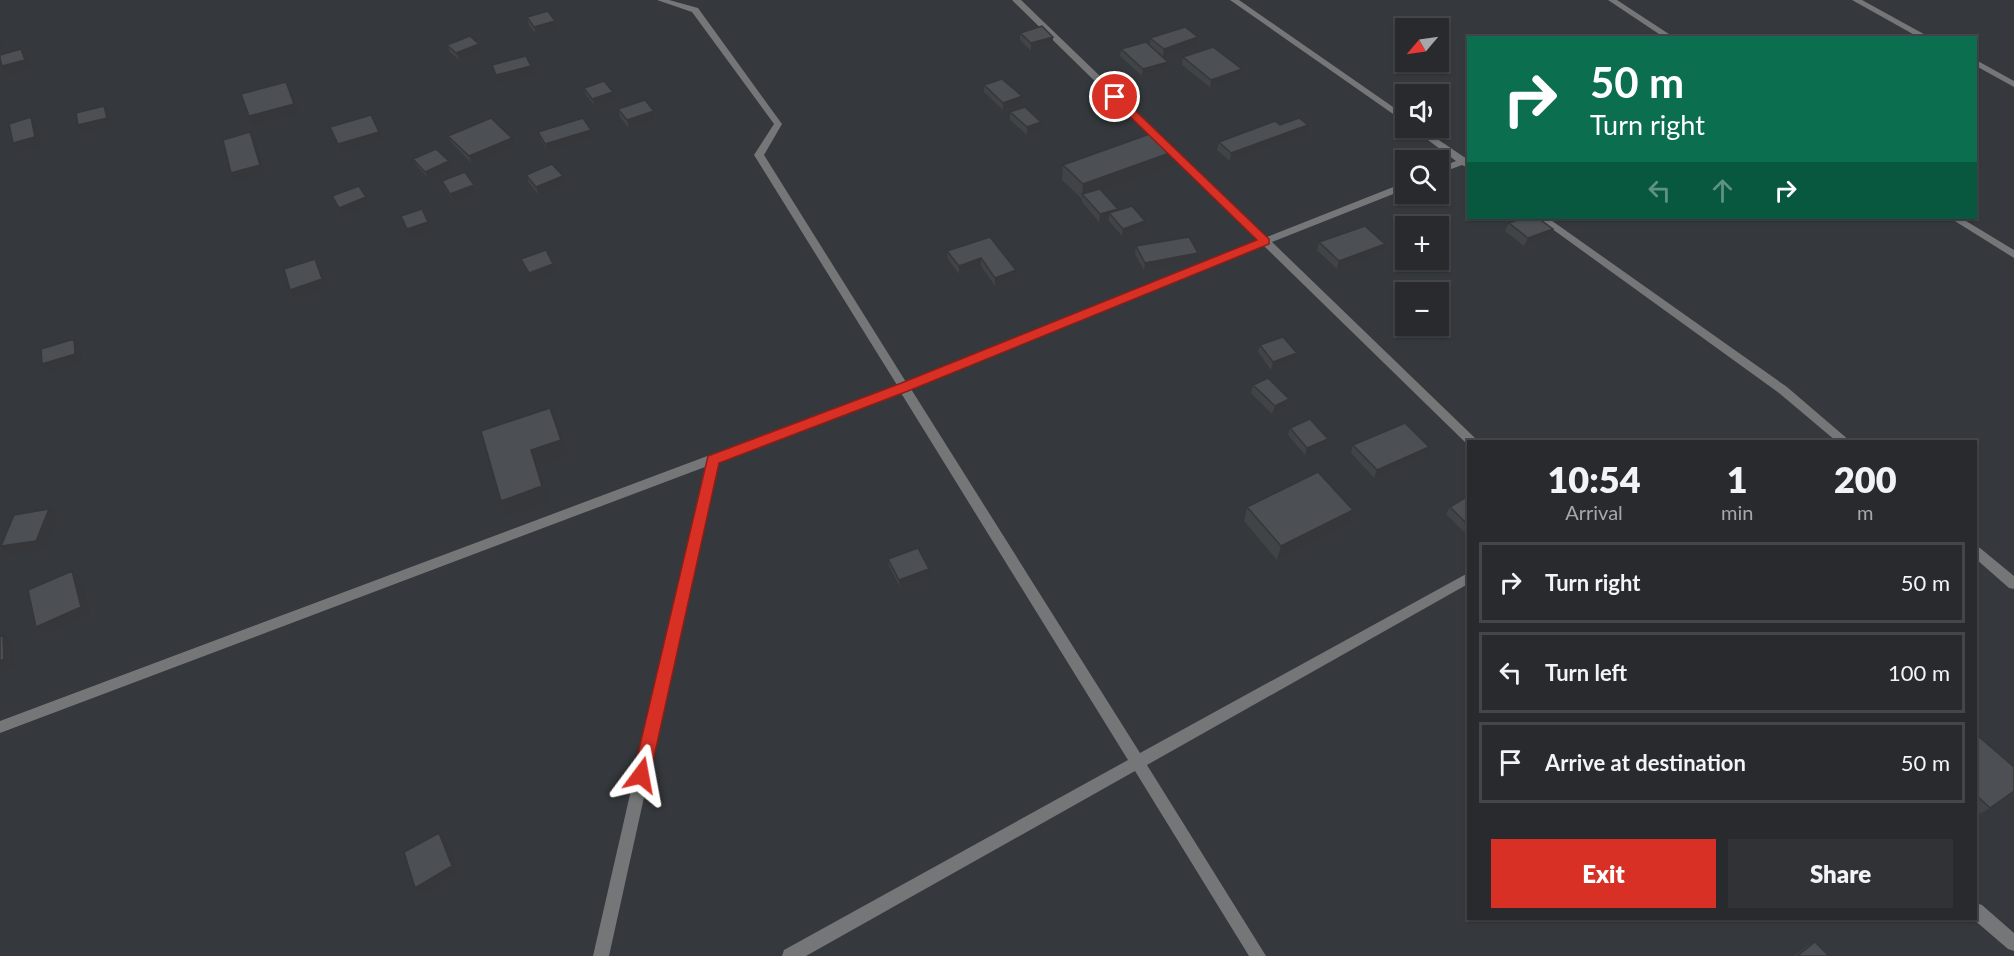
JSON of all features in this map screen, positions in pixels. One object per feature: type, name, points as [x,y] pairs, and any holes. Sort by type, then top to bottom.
[{"type":"street","points":[[661,0],[695,10],[778,124],[759,155],[1258,956]]},
{"type":"street","points":[[1016,0],[1470,440]]},
{"type":"street","points":[[1234,0],[1395,112]]},
{"type":"street","points":[[1612,0],[1668,36]]},
{"type":"street","points":[[1856,0],[1923,36]]},
{"type":"street","points":[[1977,64],[2014,84]]},
{"type":"street","points":[[1430,138],[1466,163]]},
{"type":"street","points":[[1449,168],[1466,163]]},
{"type":"street","points":[[0,727],[904,387],[1395,189]]},
{"type":"street","points":[[1543,219],[1783,390],[1843,440]]},
{"type":"street","points":[[1957,219],[2014,255]]},
{"type":"street","points":[[600,956],[712,459]]},
{"type":"street","points":[[1977,553],[2014,584]]},
{"type":"street","points":[[790,956],[1467,579]]},
{"type":"street","points":[[1977,912],[2014,943]]},
{"type":"building","points":[[548,11],[555,21],[534,27],[527,17]]},
{"type":"building","points":[[1042,26],[1053,37],[1031,43],[1020,33]]},
{"type":"building","points":[[1185,27],[1198,37],[1164,49],[1150,38]]},
{"type":"building","points":[[470,36],[479,44],[456,53],[447,45]]},
{"type":"building","points":[[1146,42],[1168,62],[1143,69],[1121,49]]},
{"type":"building","points":[[1213,47],[1242,69],[1211,80],[1183,57]]},
{"type":"building","points":[[21,49],[25,60],[2,66],[0,55]]},
{"type":"building","points":[[526,56],[531,66],[496,75],[492,65]]},
{"type":"building","points":[[1002,79],[1022,96],[1003,103],[984,85]]},
{"type":"building","points":[[604,81],[613,92],[592,99],[584,88]]},
{"type":"building","points":[[286,82],[294,104],[249,116],[241,94]]},
{"type":"building","points":[[645,100],[654,111],[627,120],[618,109]]},
{"type":"building","points":[[104,106],[107,118],[78,125],[76,113]]},
{"type":"building","points":[[1025,107],[1041,122],[1027,127],[1010,112]]},
{"type":"building","points":[[371,115],[379,132],[338,144],[330,127]]},
{"type":"building","points":[[31,117],[35,137],[13,143],[9,124]]},
{"type":"building","points":[[491,118],[512,138],[469,156],[448,136]]},
{"type":"building","points":[[583,118],[591,130],[545,144],[538,132]]},
{"type":"building","points":[[1299,118],[1308,125],[1231,153],[1219,142],[1275,121],[1280,125]]},
{"type":"building","points":[[1158,131],[1178,150],[1083,184],[1063,165]]},
{"type":"building","points":[[250,132],[260,165],[231,173],[223,140]]},
{"type":"building","points":[[436,149],[449,161],[425,172],[413,159]]},
{"type":"building","points":[[552,164],[563,176],[536,187],[526,175]]},
{"type":"building","points":[[465,172],[474,185],[450,194],[442,181]]},
{"type":"building","points":[[359,186],[366,197],[339,208],[332,196]]},
{"type":"building","points":[[1100,189],[1118,209],[1100,214],[1082,194]]},
{"type":"building","points":[[1132,206],[1145,221],[1123,229],[1109,213]]},
{"type":"building","points":[[422,209],[428,222],[407,229],[401,216]]},
{"type":"building","points":[[1521,219],[1539,219],[1553,229],[1528,238],[1509,223]]},
{"type":"building","points":[[1365,226],[1385,244],[1339,261],[1319,242]]},
{"type":"building","points":[[990,237],[1016,270],[995,278],[981,258],[959,266],[947,251]]},
{"type":"building","points":[[1189,237],[1198,253],[1145,263],[1136,246]]},
{"type":"building","points":[[546,250],[553,264],[529,273],[521,259]]},
{"type":"building","points":[[315,259],[322,279],[290,290],[284,269]]},
{"type":"building","points":[[1283,337],[1297,353],[1273,362],[1260,345]]},
{"type":"building","points":[[74,339],[75,354],[42,364],[41,349]]},
{"type":"building","points":[[1268,378],[1289,399],[1275,406],[1253,385]]},
{"type":"building","points":[[550,408],[561,440],[531,450],[542,486],[501,501],[481,431]]},
{"type":"building","points":[[1310,419],[1328,439],[1307,448],[1290,428]]},
{"type":"building","points":[[1405,423],[1429,447],[1377,470],[1353,445]]},
{"type":"building","points":[[1318,472],[1353,510],[1281,546],[1247,507]]},
{"type":"building","points":[[1467,497],[1467,524],[1450,507]]},
{"type":"building","points":[[49,509],[36,541],[1,546],[14,515]]},
{"type":"building","points":[[918,548],[929,569],[899,580],[888,559]]},
{"type":"building","points":[[72,571],[81,607],[36,627],[28,590]]},
{"type":"building","points":[[3,635],[4,659],[0,661],[0,637]]},
{"type":"building","points":[[1977,736],[2014,767],[2014,791],[1990,808],[1977,796]]},
{"type":"building","points":[[439,833],[452,866],[415,888],[404,852]]},
{"type":"building","points":[[1815,942],[1829,956],[1797,956]]},
{"type":"route","points":[[641,775],[712,459],[904,387],[1265,241],[1115,97]]}]
